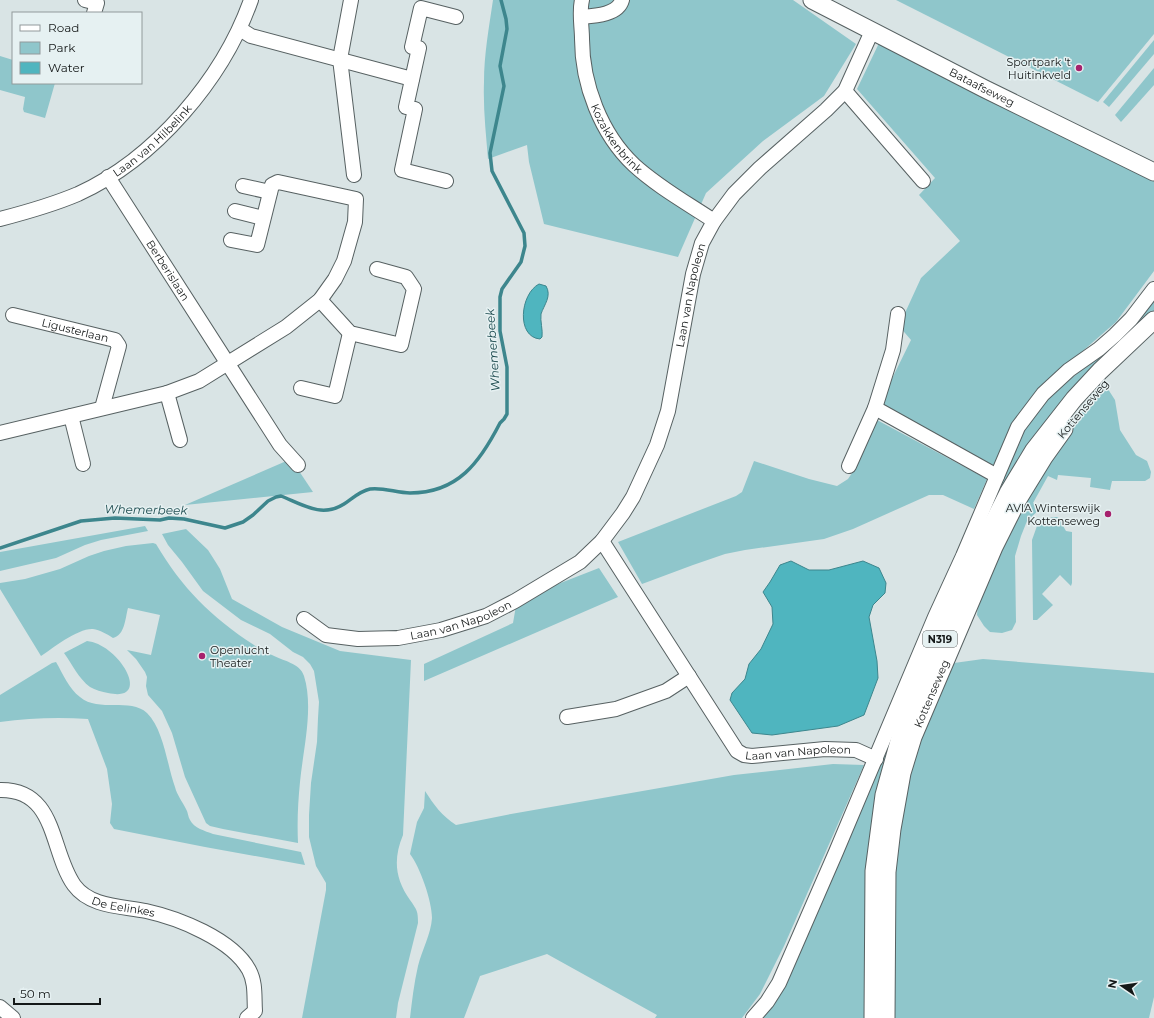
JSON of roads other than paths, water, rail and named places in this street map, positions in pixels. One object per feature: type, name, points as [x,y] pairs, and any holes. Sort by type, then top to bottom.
[{"type":"main road","name":"Bataafseweg","points":[[812,0],[999,96],[1154,172]]},
{"type":"main road","name":"Kottenseweg","points":[[873,1018],[874,871],[884,795],[901,734],[943,621],[1008,493],[1034,450],[1074,399],[1107,361],[1154,320]]},
{"type":"main road","name":"Kottenseweg","points":[[886,1018],[887,872],[892,829],[902,773],[913,737],[994,547],[1017,501],[1044,457],[1074,417],[1107,361],[1154,334]]},
{"type":"street","points":[[85,0],[97,3],[94,12]]},
{"type":"street","name":"Laan van Hilbelink","points":[[0,219],[43,208],[79,194],[108,177],[164,135],[182,115],[221,63],[240,29],[251,0]]},
{"type":"street","points":[[351,0],[340,59],[354,175]]},
{"type":"street","name":"Kozakkenbrink","points":[[582,0],[582,54],[586,78],[593,101],[614,143],[634,164],[656,183],[714,221]]},
{"type":"street","points":[[582,17],[605,13],[616,9],[621,4],[622,0]]},
{"type":"street","points":[[446,181],[402,170],[415,109],[406,107],[419,48],[412,46],[421,8],[456,17]]},
{"type":"street","points":[[240,29],[251,36],[412,79]]},
{"type":"street","name":"Laan van Napoleon","points":[[304,619],[326,635],[352,638],[398,638],[441,630],[486,616],[515,601],[580,562],[602,541],[617,522],[633,497],[657,444],[668,411],[692,274],[702,243],[714,221],[730,198],[743,184],[826,110],[845,91],[872,31]]},
{"type":"street","points":[[845,91],[923,181]]},
{"type":"street","name":"Berberislaan","points":[[108,177],[280,445],[298,465]]},
{"type":"street","points":[[0,433],[167,393],[200,381],[286,327],[320,300],[335,279],[344,261],[355,222],[356,199],[278,182],[272,185],[257,246],[231,240]]},
{"type":"street","points":[[243,186],[270,192]]},
{"type":"street","points":[[235,211],[264,218]]},
{"type":"street","points":[[320,300],[350,333],[401,345],[414,288],[406,277],[377,269]]},
{"type":"street","name":"Kottenseweg","points":[[753,1018],[767,1002],[779,983],[876,759],[943,621],[963,556],[1018,427],[1043,394],[1069,370],[1107,361],[1131,319],[1154,289]]},
{"type":"street","name":"Ligusterlaan","points":[[13,314],[115,340],[119,346],[102,408]]},
{"type":"street","points":[[849,466],[875,408],[893,350],[898,314]]},
{"type":"street","points":[[302,388],[335,396],[350,333]]},
{"type":"street","points":[[167,393],[180,440]]},
{"type":"street","points":[[875,408],[997,476]]},
{"type":"street","points":[[71,416],[83,464]]},
{"type":"street","name":"Laan van Napoleon","points":[[602,541],[731,744],[737,750],[744,755],[761,756],[825,749],[856,750],[876,759]]},
{"type":"street","points":[[567,717],[616,709],[666,691],[689,676]]},
{"type":"street","name":"De Eelinkes","points":[[0,790],[24,794],[38,805],[48,820],[65,869],[74,885],[82,894],[94,901],[146,911],[168,917],[213,937],[238,956],[248,970],[254,985],[256,1016]]},
{"type":"street","points":[[0,1007],[13,1018]]},
{"type":"water","points":[[539,284],[546,286],[548,290],[548,297],[541,314],[542,337],[540,339],[532,336],[527,331],[523,314],[528,297],[533,289]]},
{"type":"water","points":[[791,561],[809,570],[829,570],[863,561],[879,568],[886,583],[885,593],[873,605],[869,617],[877,661],[878,678],[864,715],[838,726],[772,735],[752,733],[730,700],[732,693],[745,679],[749,664],[761,649],[773,624],[772,607],[763,592],[780,565]]},
{"type":"waterway","name":"Whemerbeek","points":[[0,548],[81,521],[115,518],[160,520],[169,518],[184,519],[225,528],[243,522],[268,501],[276,497],[281,496],[312,509],[328,510],[344,504],[366,490],[380,489],[410,493],[427,492],[442,488],[466,473],[484,450],[507,414],[507,367],[500,331],[500,297],[502,289],[521,262],[525,246],[524,233],[492,171],[490,153],[504,86],[500,66],[507,29],[501,0]]},
{"type":"place","name":"Sportpark 't Huitinkveld","points":[[1079,68]]},
{"type":"place","name":"AVIA Winterswijk Kottenseweg","points":[[1108,514]]},
{"type":"place","name":"Openlucht Theater","points":[[202,656]]}]
